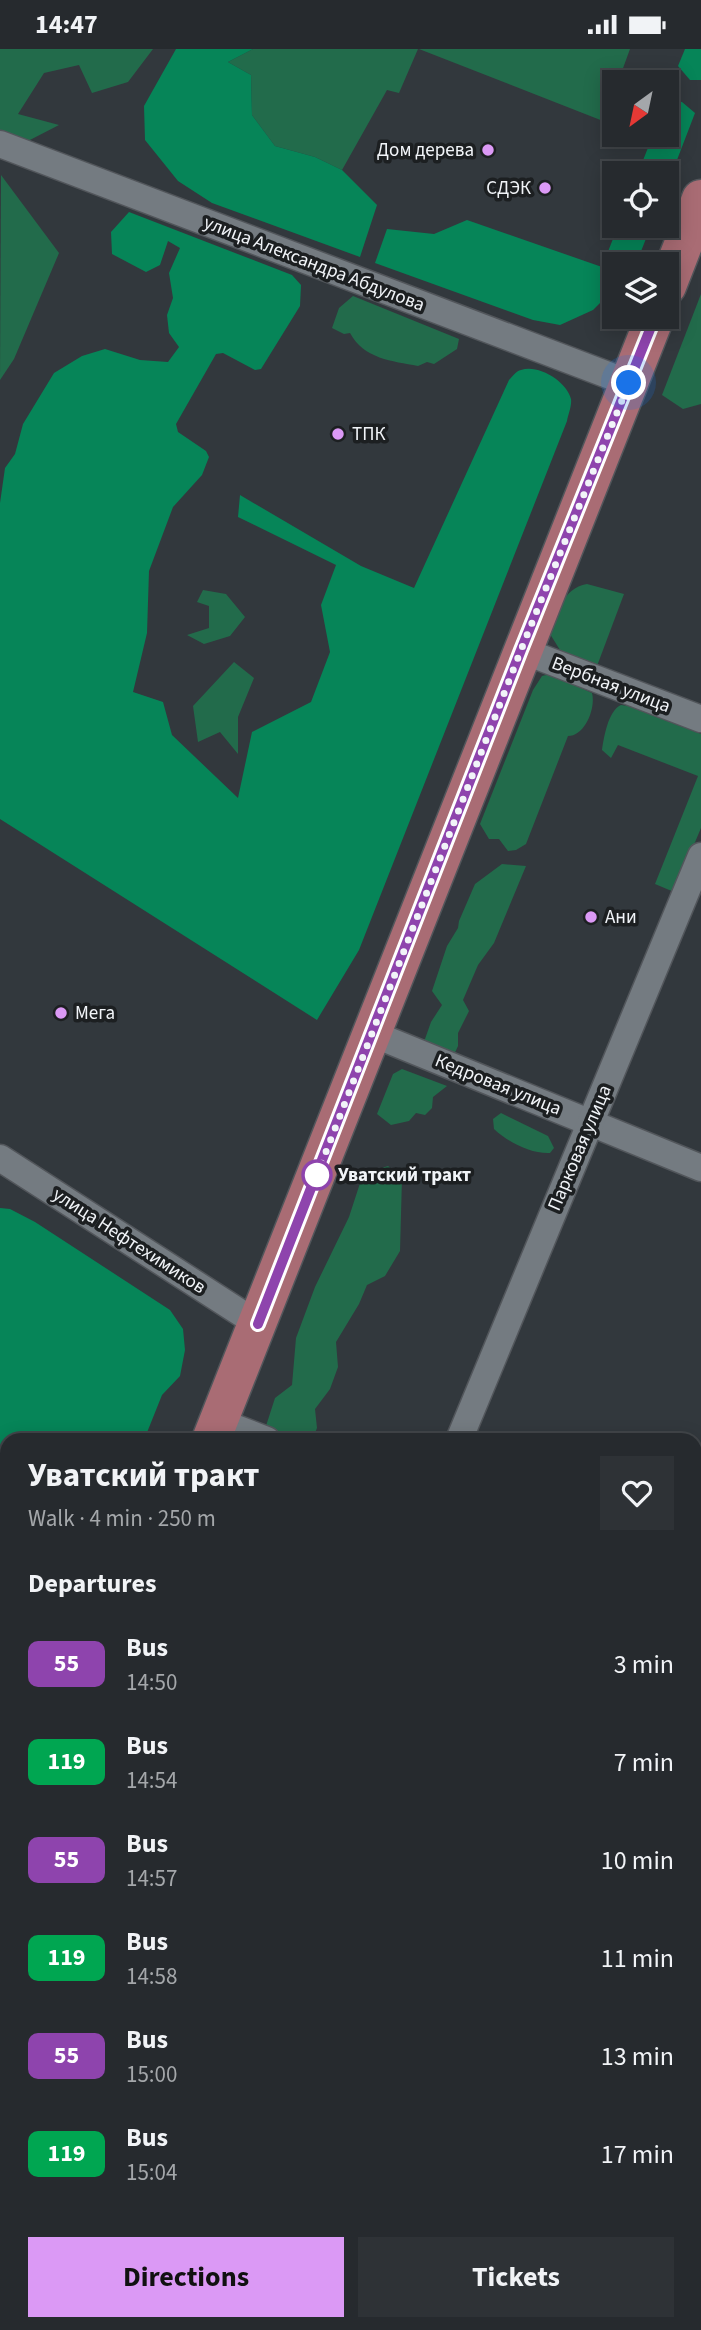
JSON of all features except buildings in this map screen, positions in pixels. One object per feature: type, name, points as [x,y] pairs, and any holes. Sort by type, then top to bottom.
[{"type":"main road","points":[[679,255],[701,199]]},
{"type":"main road","points":[[214,1430],[650,329]]},
{"type":"street","name":"улица Александра Абдулова","points":[[0,144],[629,383]]},
{"type":"street","name":"Вербная улица","points":[[521,650],[701,719]]},
{"type":"street","name":"Парковая улица","points":[[462,1433],[701,856]]},
{"type":"street","name":"Кедровая улица","points":[[373,1034],[701,1168]]},
{"type":"street","name":"улица Нефтехимиков","points":[[0,1158],[258,1324]]},
{"type":"green space","points":[[0,49],[153,49],[128,82],[92,93],[79,65],[44,73],[18,114],[59,125],[28,141],[0,136]]},
{"type":"green space","points":[[176,49],[253,49],[228,62],[251,75],[252,115],[275,146],[315,157],[342,170],[377,205],[360,257],[212,203],[178,181],[145,140],[144,106]]},
{"type":"green space","points":[[253,49],[418,49],[399,93],[387,90],[342,170],[315,157],[275,146],[252,115],[251,75],[228,62]]},
{"type":"green space","points":[[419,49],[630,49],[622,70],[602,70],[602,121]]},
{"type":"green space","points":[[685,49],[701,49],[701,80],[690,80],[678,66]]},
{"type":"green space","points":[[679,102],[695,113],[677,161],[643,161],[648,147],[679,147]]},
{"type":"green space","points":[[1,175],[59,253],[14,359],[0,380]]},
{"type":"green space","points":[[129,212],[292,275],[301,285],[300,306],[261,369],[255,370],[223,353],[216,354],[176,424],[178,432],[206,451],[209,457],[202,475],[173,507],[149,571],[147,633],[133,692],[163,702],[172,735],[238,798],[252,732],[311,702],[330,652],[321,605],[336,565],[238,517],[240,495],[361,566],[414,588],[509,380],[519,371],[528,369],[544,372],[564,386],[571,399],[567,421],[359,950],[317,1020],[0,819],[0,503],[5,468],[15,454],[23,424],[54,373],[82,356],[105,349],[140,360],[168,362],[179,347],[169,333],[167,315],[173,298],[169,273],[180,248],[168,241],[160,265],[146,272],[112,254],[111,232]]},
{"type":"green space","points":[[467,220],[602,267],[602,301],[593,310],[560,325],[533,320],[375,263],[387,229],[434,234]]},
{"type":"green space","points":[[613,238],[646,238],[641,252],[608,252]]},
{"type":"green space","points":[[701,294],[701,404],[683,409],[662,395]]},
{"type":"green space","points":[[353,296],[459,339],[457,349],[434,364],[427,362],[418,366],[371,354],[356,342],[350,333],[344,334],[332,328],[339,308]]},
{"type":"green space","points":[[587,584],[624,594],[597,666],[560,650],[550,634],[566,596],[579,586]]},
{"type":"green space","points":[[203,590],[226,594],[245,617],[230,636],[204,644],[187,635],[209,628],[209,606],[197,602]]},
{"type":"green space","points":[[234,662],[254,678],[238,717],[238,754],[220,732],[198,742],[193,706]]},
{"type":"green space","points":[[550,674],[592,693],[591,713],[579,731],[568,736],[526,844],[508,851],[499,839],[489,839],[480,824],[533,690],[542,676]]},
{"type":"green space","points":[[621,705],[701,734],[701,828],[674,892],[655,884],[698,776],[618,745],[611,758],[602,750],[610,718]]},
{"type":"green space","points":[[502,864],[526,866],[494,943],[478,965],[463,1000],[469,1011],[458,1033],[458,1046],[452,1059],[412,1043],[425,1039],[431,1022],[442,1005],[432,991],[447,946],[458,928],[475,884]]},
{"type":"green space","points":[[402,1069],[447,1086],[433,1097],[432,1108],[425,1115],[416,1113],[409,1121],[391,1125],[377,1114],[393,1074]]},
{"type":"green space","points":[[501,1113],[548,1136],[554,1148],[550,1153],[543,1153],[520,1146],[506,1138],[494,1129],[493,1119]]},
{"type":"green space","points":[[388,1166],[402,1178],[400,1251],[385,1276],[367,1285],[336,1342],[338,1367],[330,1389],[315,1409],[315,1433],[273,1433],[265,1429],[275,1398],[292,1385],[296,1338],[315,1287],[349,1217],[363,1174]]},
{"type":"green space","points":[[0,1208],[10,1209],[35,1222],[170,1310],[183,1329],[185,1350],[180,1376],[162,1395],[147,1433],[0,1433]]},
{"type":"bus line","name":"55","points":[[258,1324],[521,650],[650,329]]},
{"type":"place","name":"Дом дерева","points":[[488,150]]},
{"type":"place","name":"СДЭК","points":[[545,188]]},
{"type":"place","name":"ТПК","points":[[338,434]]},
{"type":"place","name":"Ани","points":[[591,917]]},
{"type":"place","name":"Мега","points":[[61,1013]]},
{"type":"place","name":"Уватский тракт","points":[[317,1175]]},
{"type":"route","points":[[317,1175],[521,650],[629,383]]}]
